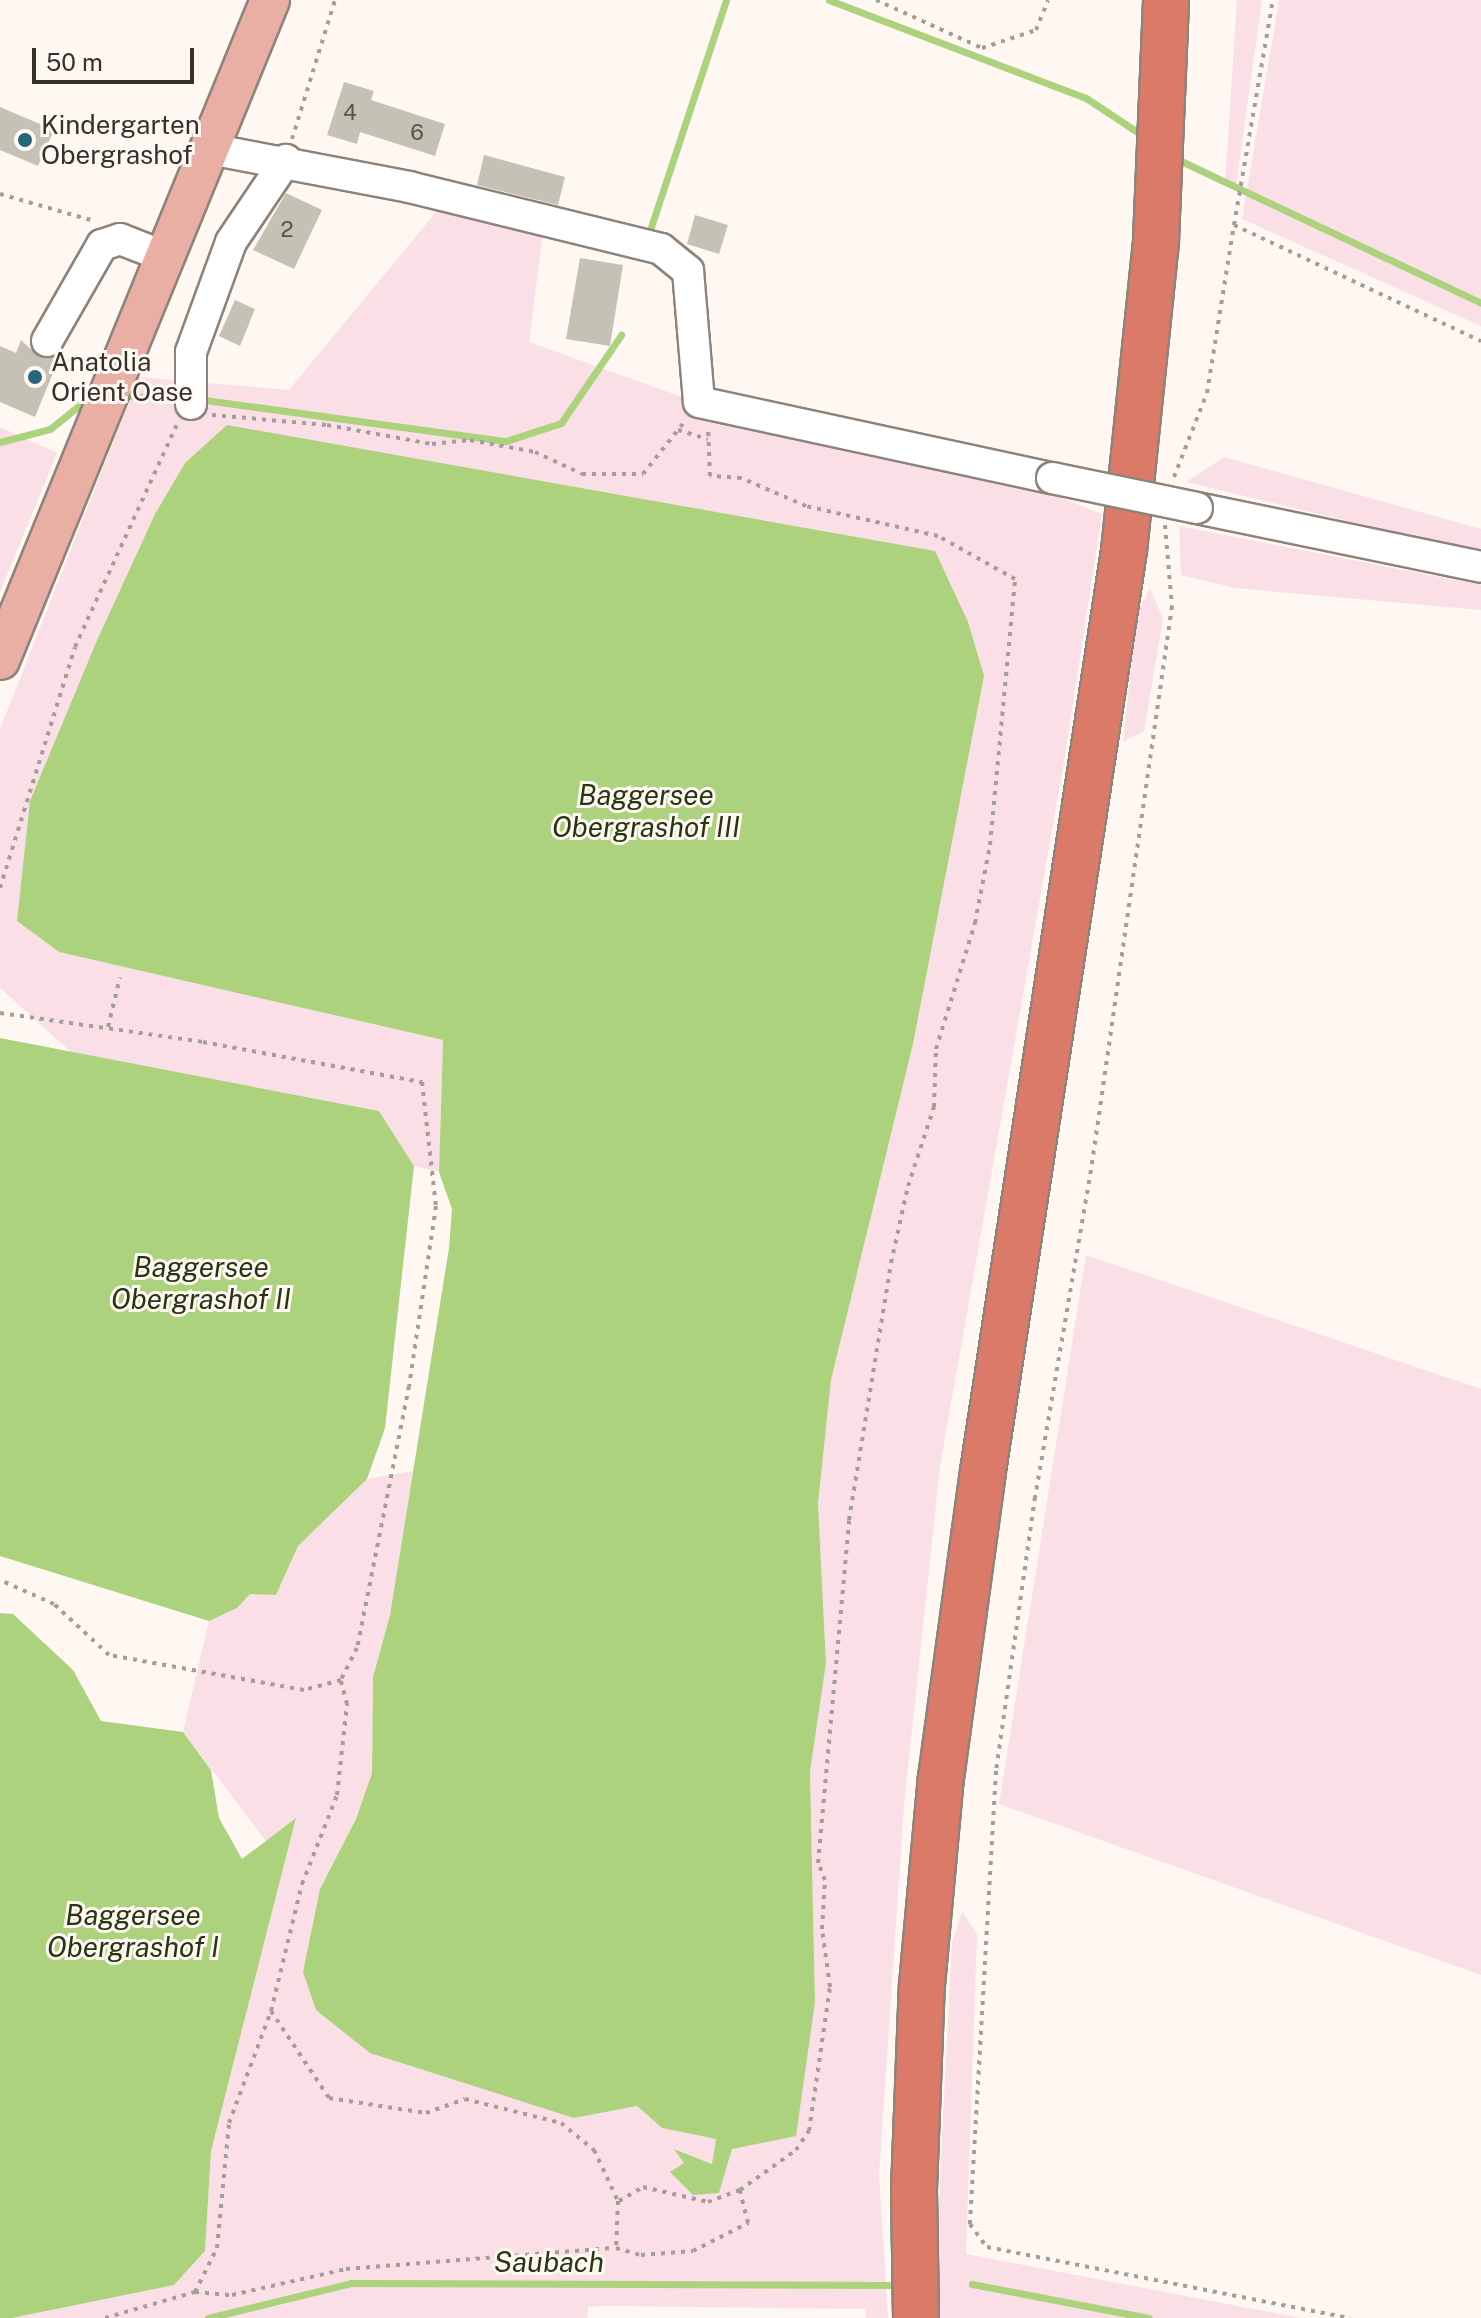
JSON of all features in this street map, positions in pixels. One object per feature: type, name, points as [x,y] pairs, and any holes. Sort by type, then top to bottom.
[{"type":"highway","points":[[916,2318],[914,2189],[922,1985],[941,1778],[1126,535],[1156,240],[1166,0]]},
{"type":"main road","points":[[0,660],[270,0]]},
{"type":"street","points":[[210,149],[286,160],[661,249],[688,271],[704,405],[1481,567]]},
{"type":"street","points":[[188,418],[191,352],[231,242],[286,160]]},
{"type":"street","points":[[47,341],[102,245],[120,239],[166,257]]},
{"type":"path","points":[[286,160],[335,0]]},
{"type":"path","points":[[876,0],[982,48],[1036,30],[1048,0]]},
{"type":"path","points":[[1171,490],[1177,459],[1207,393],[1273,0]]},
{"type":"path","points":[[0,194],[93,221],[120,239]]},
{"type":"path","points":[[1234,225],[1481,341]]},
{"type":"path","points":[[0,888],[75,647],[188,418],[244,415],[432,444],[470,440],[535,452],[582,474],[643,474],[678,430],[704,405]]},
{"type":"path","points":[[618,2201],[643,2187],[708,2202],[740,2190],[796,2150],[809,2131],[823,2059],[830,1987],[822,1929],[825,1880],[818,1863],[849,1520],[891,1263],[908,1186],[934,1107],[936,1049],[975,923],[990,845],[1015,579],[938,536],[806,506],[741,478],[710,476],[704,405]]},
{"type":"path","points":[[678,430],[708,439]]},
{"type":"path","points":[[1165,520],[1172,606],[1168,637],[996,1771],[970,2224],[987,2247],[1350,2318]]},
{"type":"path","points":[[108,1027],[120,977]]},
{"type":"path","points":[[0,1013],[108,1027],[422,1082],[436,1206],[409,1386],[357,1648],[341,1680],[347,1704],[337,1795],[302,1884],[271,2011],[229,2123],[217,2248],[195,2292]]},
{"type":"path","points":[[0,1580],[54,1604],[109,1655],[304,1690],[341,1680]]},
{"type":"path","points":[[271,2011],[329,2098],[426,2113],[465,2099],[561,2123],[594,2150],[618,2201],[616,2248]]},
{"type":"path","points":[[105,2318],[195,2292],[232,2295],[346,2269],[616,2248],[641,2255],[693,2251],[748,2223],[740,2190]]},
{"type":"shaded area","points":[[1237,0],[1262,0],[1236,186],[1225,183]]},
{"type":"shaded area","points":[[1279,0],[1481,0],[1481,326],[1242,219]]},
{"type":"shaded area","points":[[441,206],[543,233],[529,342],[682,397],[706,415],[1056,496],[1102,514],[1063,768],[940,1466],[904,1805],[879,2175],[888,2318],[866,2318],[866,2309],[605,2306],[588,2307],[587,2318],[12,2318],[174,2285],[205,2251],[211,2151],[296,1819],[266,1841],[183,1732],[209,1621],[237,1608],[250,1594],[276,1595],[298,1546],[367,1479],[413,1471],[390,1615],[373,1677],[372,1773],[356,1819],[320,1889],[574,2118],[637,2106],[662,2128],[716,2139],[713,2164],[675,2149],[684,2163],[671,2172],[719,2192],[732,2149],[815,2002],[810,1772],[826,1663],[818,1504],[831,1380],[913,1044],[984,676],[185,463],[155,514],[98,638],[17,921],[59,952],[443,1040],[439,1172],[414,1166],[379,1111],[71,1052],[0,988],[0,729],[139,377],[289,390]]},
{"type":"shaded area","points":[[0,427],[57,453],[0,592]]},
{"type":"shaded area","points":[[1224,457],[1481,529],[1481,553],[1186,482]]},
{"type":"shaded area","points":[[1179,526],[1481,585],[1481,610],[1235,588],[1181,575]]},
{"type":"shaded area","points":[[1150,588],[1163,619],[1144,731],[1123,742],[1137,613]]},
{"type":"shaded area","points":[[1086,1255],[1481,1389],[1481,1975],[999,1804]]},
{"type":"shaded area","points":[[962,1912],[977,1934],[966,2254],[1301,2318],[939,2318],[936,2254],[952,1942]]},
{"type":"water","name":"Baggersee Obergrashof III","points":[[227,425],[935,551],[968,622],[984,676],[913,1044],[831,1380],[818,1504],[826,1663],[810,1772],[815,2002],[796,2136],[732,2149],[719,2193],[693,2195],[670,2172],[684,2163],[674,2149],[712,2164],[716,2139],[662,2128],[637,2106],[574,2118],[370,2053],[316,2010],[303,1972],[320,1889],[356,1819],[372,1773],[373,1677],[390,1615],[449,1248],[452,1209],[439,1172],[443,1040],[59,952],[17,921],[30,801],[98,638],[155,514],[185,463]]},
{"type":"water","name":"Baggersee Obergrashof II","points":[[0,1038],[379,1111],[414,1166],[385,1428],[367,1479],[298,1546],[276,1595],[250,1594],[237,1608],[209,1621],[0,1556]]},
{"type":"water","name":"Baggersee Obergrashof I","points":[[0,1613],[13,1614],[73,1670],[101,1721],[183,1732],[211,1770],[219,1818],[242,1859],[296,1818],[211,2151],[205,2251],[174,2285],[12,2318],[0,2318]]},
{"type":"building","points":[[344,82],[374,91],[371,100],[445,124],[435,156],[360,132],[357,144],[327,135]]},
{"type":"building","name":"Kindergarten Obergrashof","points":[[0,107],[54,130],[38,166],[0,150]]},
{"type":"building","points":[[484,155],[565,177],[558,205],[477,185]]},
{"type":"building","points":[[286,193],[322,210],[294,269],[253,250]]},
{"type":"building","points":[[695,215],[728,225],[719,254],[687,244]]},
{"type":"building","points":[[580,258],[623,265],[610,346],[566,339]]},
{"type":"building","points":[[235,300],[255,309],[240,346],[219,336]]},
{"type":"building","points":[[21,340],[39,357],[60,356],[35,417],[0,402],[0,346],[16,353]]},
{"type":"waterway","points":[[650,230],[726,0]]},
{"type":"waterway","points":[[829,0],[1086,98],[1142,135]]},
{"type":"waterway","points":[[1181,161],[1481,303]]},
{"type":"waterway","points":[[205,400],[506,441],[561,423],[621,335]]},
{"type":"waterway","points":[[0,442],[50,429],[92,395]]},
{"type":"waterway","points":[[129,396],[173,399]]},
{"type":"waterway","name":"Saubach","points":[[208,2318],[352,2283],[893,2285]]},
{"type":"waterway","name":"Saubach","points":[[972,2284],[1149,2318]]},
{"type":"place","name":"Kindergarten Obergrashof","points":[[25,140]]},
{"type":"place","name":"Anatolia Orient Oase","points":[[35,377]]}]
